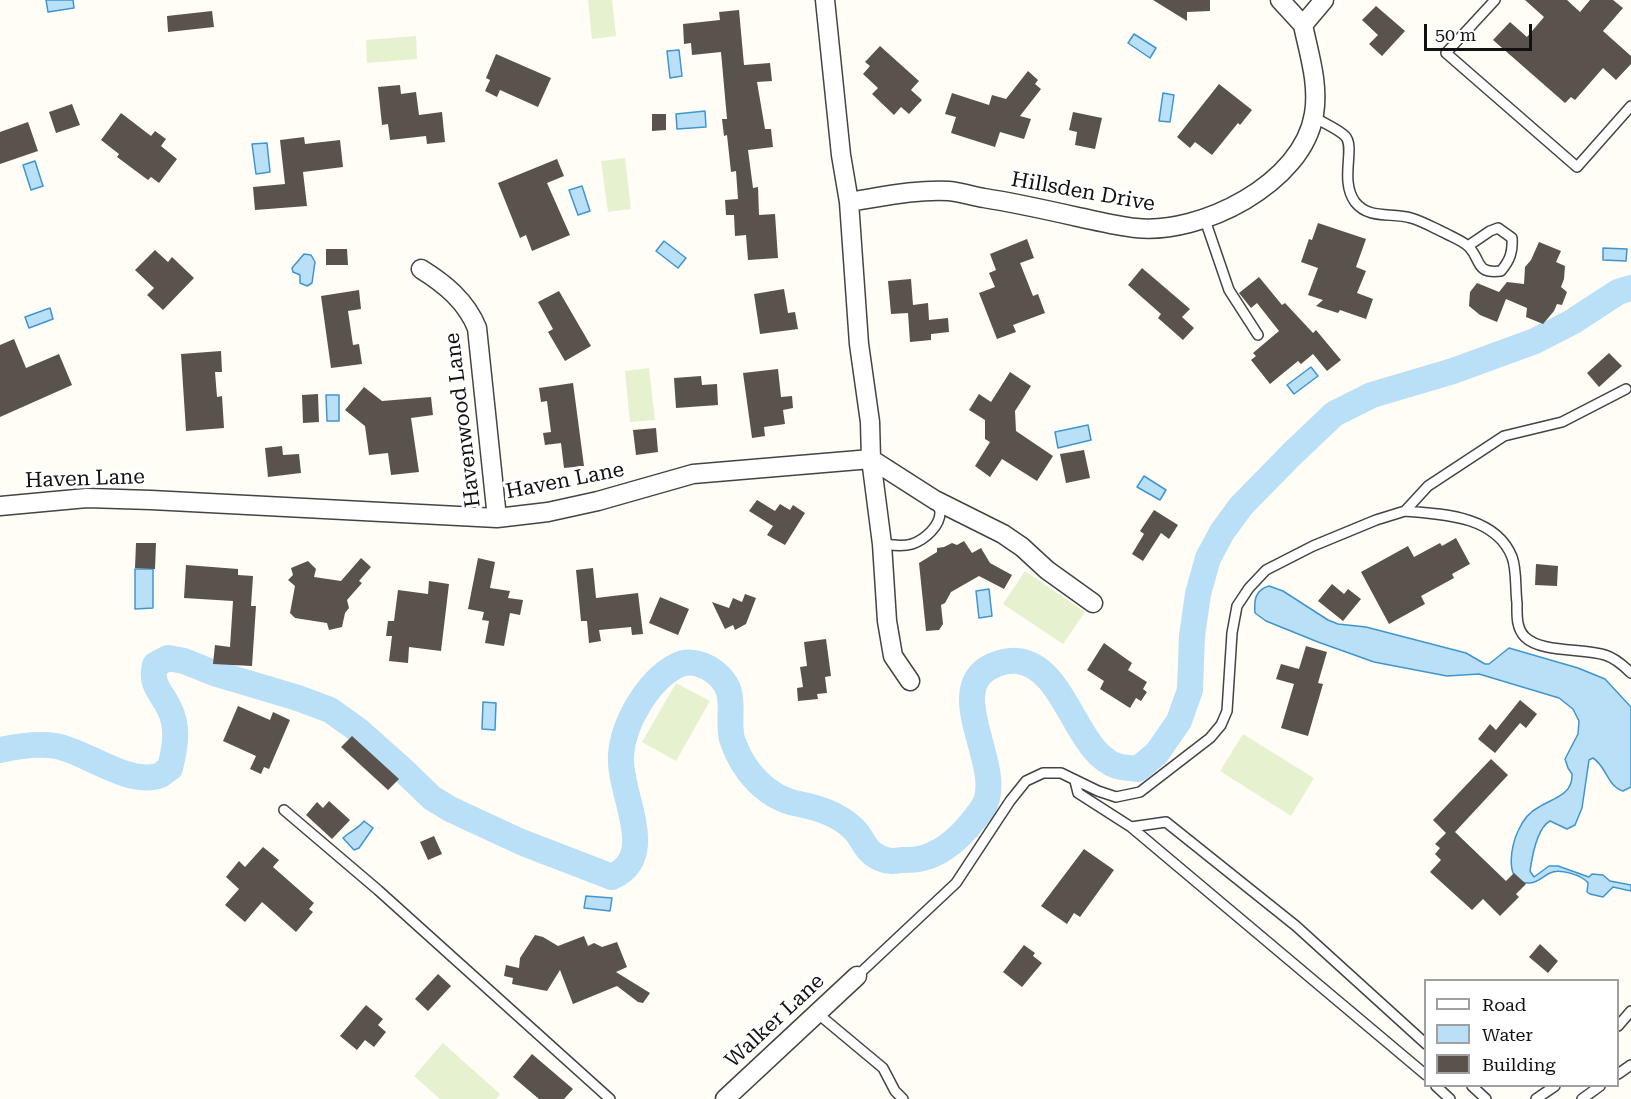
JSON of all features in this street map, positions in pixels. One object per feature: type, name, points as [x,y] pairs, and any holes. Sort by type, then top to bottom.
[{"type":"street","points":[[825,0],[836,109],[849,202],[859,344],[870,422],[871,459],[882,544],[887,621],[893,656],[910,681]]},
{"type":"street","name":"Hillsden Drive","points":[[849,202],[902,194],[948,191],[1137,228],[1169,228],[1205,220],[1238,204],[1265,186],[1290,163],[1305,139],[1314,117],[1316,98],[1313,70],[1302,25],[1280,0]]},
{"type":"street","points":[[1302,25],[1324,0]]},
{"type":"street","name":"Havenwood Lane","points":[[421,269],[440,281],[459,299],[473,318],[477,328],[497,518]]},
{"type":"street","points":[[871,459],[935,500],[1003,534],[1093,603]]},
{"type":"street","name":"Haven Lane","points":[[0,506],[87,498],[497,518],[548,512],[588,504],[693,474],[871,459]]},
{"type":"street","name":"Walker Lane","points":[[725,1099],[857,976]]},
{"type":"lane","points":[[1495,0],[1446,53],[1577,167],[1631,106]]},
{"type":"lane","points":[[1314,117],[1346,137],[1349,143],[1346,178],[1350,193],[1357,204],[1374,215],[1412,218],[1468,246],[1479,266],[1490,273],[1501,272],[1510,260],[1513,249],[1512,238],[1498,228],[1468,246]]},
{"type":"lane","points":[[1205,220],[1229,290],[1258,334]]},
{"type":"lane","points":[[1405,511],[1428,486],[1504,436],[1562,422],[1626,388]]},
{"type":"lane","points":[[882,544],[898,546],[913,543],[926,536],[935,526],[940,512],[935,500]]},
{"type":"lane","points":[[857,976],[956,883],[1010,801],[1026,781],[1043,773],[1061,773],[1116,796],[1140,792],[1209,738],[1221,725],[1227,711],[1232,633],[1237,606],[1249,588],[1266,570],[1313,546],[1376,520],[1405,511],[1448,515],[1489,528],[1503,539],[1513,559],[1518,627],[1527,639],[1546,647],[1605,655],[1623,665],[1631,673]]},
{"type":"lane","points":[[1075,780],[1078,793],[1131,827],[1424,1074]]},
{"type":"lane","points":[[284,810],[378,890],[610,1099]]},
{"type":"lane","points":[[1131,827],[1166,822],[1296,926],[1424,1043]]},
{"type":"lane","points":[[1623,1023],[1631,1011]]},
{"type":"lane","points":[[817,1013],[883,1068],[895,1091],[903,1099]]},
{"type":"lane","points":[[1437,1087],[1450,1099]]},
{"type":"lane","points":[[1473,1087],[1486,1099]]},
{"type":"lane","points":[[1536,1099],[1554,1087]]},
{"type":"lane","points":[[1582,1099],[1599,1087]]},
{"type":"green space","points":[[588,0],[612,0],[616,36],[592,39]]},
{"type":"green space","points":[[416,36],[417,59],[367,63],[366,40]]},
{"type":"green space","points":[[625,158],[631,209],[608,212],[601,161]]},
{"type":"green space","points":[[649,368],[655,420],[630,422],[625,371]]},
{"type":"green space","points":[[1025,571],[1085,612],[1063,644],[1003,604]]},
{"type":"green space","points":[[676,683],[710,701],[676,761],[642,742]]},
{"type":"green space","points":[[1243,734],[1314,778],[1291,816],[1220,771]]},
{"type":"green space","points":[[443,1043],[500,1094],[496,1099],[440,1099],[414,1076]]},
{"type":"water","points":[[46,0],[73,0],[74,8],[48,12]]},
{"type":"water","points":[[1134,34],[1156,48],[1150,58],[1128,43]]},
{"type":"water","points":[[679,50],[682,76],[670,78],[667,51]]},
{"type":"water","points":[[1163,93],[1174,95],[1170,122],[1159,121]]},
{"type":"water","points":[[705,111],[706,127],[677,129],[676,114]]},
{"type":"water","points":[[267,143],[270,172],[256,174],[252,144]]},
{"type":"water","points":[[35,161],[43,186],[31,190],[23,165]]},
{"type":"water","points":[[582,186],[590,211],[578,215],[569,190]]},
{"type":"water","points":[[664,241],[686,258],[678,268],[656,251]]},
{"type":"water","points":[[1603,248],[1627,249],[1626,261],[1603,260]]},
{"type":"water","points":[[304,254],[311,255],[315,262],[312,283],[307,286],[300,283],[300,275],[293,272],[292,268]]},
{"type":"water","points":[[50,308],[53,319],[29,328],[25,317]]},
{"type":"water","points":[[1311,367],[1318,376],[1294,394],[1287,385]]},
{"type":"water","points":[[326,395],[339,395],[339,421],[327,421]]},
{"type":"water","points":[[1088,425],[1091,440],[1058,448],[1055,432]]},
{"type":"water","points":[[1144,476],[1166,490],[1160,500],[1137,487]]},
{"type":"water","points":[[135,569],[153,569],[153,608],[135,609]]},
{"type":"water","points":[[1269,586],[1283,591],[1338,624],[1366,627],[1466,653],[1485,664],[1489,664],[1509,648],[1578,668],[1605,679],[1631,707],[1631,787],[1623,791],[1618,789],[1598,762],[1593,758],[1589,760],[1582,808],[1575,825],[1567,829],[1550,821],[1545,825],[1536,843],[1530,871],[1534,877],[1549,866],[1558,866],[1589,877],[1592,874],[1603,875],[1610,881],[1631,885],[1631,891],[1613,887],[1603,897],[1587,892],[1588,883],[1581,877],[1570,873],[1554,872],[1530,883],[1521,882],[1512,871],[1513,845],[1524,821],[1535,809],[1556,798],[1569,787],[1572,774],[1565,759],[1578,734],[1579,721],[1573,709],[1559,698],[1479,674],[1447,676],[1374,662],[1266,621],[1255,613],[1255,604],[1258,593]]},
{"type":"water","points":[[989,589],[992,616],[979,618],[976,591]]},
{"type":"water","points":[[483,702],[496,703],[495,730],[482,729]]},
{"type":"water","points":[[364,821],[373,828],[359,848],[354,850],[343,838]]},
{"type":"water","points":[[586,896],[612,898],[610,911],[584,908]]},
{"type":"building","points":[[1153,0],[1210,0],[1210,11],[1187,12],[1187,21]]},
{"type":"building","points":[[1525,0],[1567,0],[1580,12],[1590,0],[1613,0],[1623,8],[1603,31],[1631,56],[1631,64],[1616,80],[1603,68],[1575,100],[1571,97],[1565,103],[1493,40],[1510,22],[1527,37],[1544,17]]},
{"type":"building","points":[[1376,6],[1405,31],[1382,56],[1369,44],[1378,35],[1362,20]]},
{"type":"building","points":[[739,10],[744,65],[770,63],[772,81],[757,82],[765,129],[771,129],[773,147],[748,150],[753,188],[758,187],[759,215],[775,214],[778,258],[748,260],[746,235],[735,236],[734,215],[726,215],[725,200],[738,199],[736,171],[731,172],[727,135],[724,136],[722,119],[727,119],[721,52],[692,55],[691,43],[684,44],[683,24],[720,20],[719,12]]},
{"type":"building","points":[[212,11],[214,27],[168,32],[167,16]]},
{"type":"building","points":[[880,46],[919,81],[911,90],[922,100],[909,114],[901,107],[894,115],[872,94],[878,88],[863,74],[870,66],[865,62]]},
{"type":"building","points":[[496,54],[551,78],[538,107],[500,90],[497,97],[485,91],[490,80],[486,78]]},
{"type":"building","points":[[1028,71],[1038,80],[1035,84],[1041,89],[1020,116],[1031,119],[1024,139],[1000,132],[995,147],[951,133],[956,117],[945,114],[952,93],[989,105],[992,95],[1006,99]]},
{"type":"building","points":[[1219,84],[1252,110],[1240,125],[1238,123],[1212,155],[1195,142],[1190,148],[1177,137]]},
{"type":"building","points":[[400,85],[401,94],[416,92],[419,115],[442,112],[445,142],[427,144],[426,136],[390,140],[388,124],[382,125],[378,87]]},
{"type":"building","points":[[72,104],[80,125],[56,133],[49,112]]},
{"type":"building","points":[[1073,112],[1102,118],[1095,149],[1075,145],[1077,132],[1069,130]]},
{"type":"building","points":[[121,113],[151,136],[155,131],[166,139],[161,146],[177,159],[159,183],[151,177],[148,180],[117,157],[119,154],[101,140]]},
{"type":"building","points":[[652,114],[666,114],[666,130],[652,131]]},
{"type":"building","points":[[28,122],[38,151],[0,164],[0,132]]},
{"type":"building","points":[[304,137],[305,144],[340,140],[343,167],[303,172],[307,206],[255,210],[253,187],[285,184],[280,140]]},
{"type":"building","points":[[557,159],[564,176],[547,183],[570,235],[532,251],[526,235],[520,238],[498,183]]},
{"type":"building","points":[[1318,223],[1366,239],[1356,267],[1366,271],[1357,293],[1373,299],[1366,319],[1340,310],[1338,313],[1316,306],[1323,300],[1308,295],[1318,268],[1301,262],[1309,239],[1312,240]]},
{"type":"building","points":[[1027,239],[1034,258],[1020,263],[1033,296],[1038,294],[1045,313],[1013,325],[1016,332],[997,339],[979,293],[995,287],[989,273],[996,270],[990,254]]},
{"type":"building","points":[[1539,242],[1561,251],[1556,262],[1565,266],[1561,287],[1567,292],[1562,305],[1557,304],[1543,324],[1526,317],[1527,308],[1506,299],[1497,322],[1480,315],[1469,306],[1470,292],[1477,283],[1499,292],[1507,282],[1524,284],[1525,267],[1531,260]]},
{"type":"building","points":[[326,249],[347,249],[348,265],[326,265]]},
{"type":"building","points":[[155,250],[168,262],[172,257],[194,278],[163,310],[147,295],[154,288],[135,270]]},
{"type":"building","points":[[1142,268],[1190,309],[1182,317],[1194,328],[1183,340],[1158,318],[1161,314],[1128,285]]},
{"type":"building","points":[[1259,277],[1282,305],[1285,303],[1313,333],[1316,330],[1341,360],[1327,371],[1313,354],[1301,364],[1298,361],[1270,384],[1251,360],[1256,356],[1253,353],[1279,331],[1257,303],[1251,308],[1239,293]]},
{"type":"building","points":[[911,279],[913,305],[928,303],[929,320],[948,318],[949,332],[931,334],[931,340],[910,342],[908,313],[891,314],[888,281]]},
{"type":"building","points":[[784,289],[788,313],[795,312],[798,329],[760,334],[754,294]]},
{"type":"building","points":[[359,290],[361,309],[348,311],[353,345],[359,344],[362,364],[331,368],[321,296]]},
{"type":"building","points":[[559,291],[591,346],[565,361],[548,332],[553,329],[538,302]]},
{"type":"building","points":[[14,339],[26,368],[59,354],[72,385],[0,417],[0,345]]},
{"type":"building","points":[[221,351],[222,372],[215,372],[217,397],[222,396],[224,428],[186,431],[181,354]]},
{"type":"building","points":[[1609,353],[1622,366],[1599,387],[1587,373]]},
{"type":"building","points":[[778,369],[781,397],[792,396],[793,408],[783,410],[785,424],[764,427],[765,436],[752,438],[743,373]]},
{"type":"building","points":[[1010,372],[1031,386],[1015,411],[1016,431],[1053,456],[1037,481],[1002,459],[990,477],[975,466],[990,442],[985,439],[985,420],[969,410],[979,394],[991,402]]},
{"type":"building","points":[[701,376],[702,385],[717,384],[718,405],[676,408],[674,378]]},
{"type":"building","points":[[573,383],[584,466],[564,468],[561,443],[545,445],[543,433],[551,432],[547,401],[541,402],[539,388]]},
{"type":"building","points":[[364,387],[382,401],[431,397],[433,415],[411,418],[419,472],[391,475],[388,453],[369,455],[365,426],[345,410]]},
{"type":"building","points":[[318,394],[319,422],[303,423],[302,395]]},
{"type":"building","points":[[656,428],[658,452],[636,455],[633,430]]},
{"type":"building","points":[[282,446],[283,455],[299,454],[301,473],[268,477],[265,448]]},
{"type":"building","points":[[1084,450],[1090,478],[1066,483],[1060,454]]},
{"type":"building","points":[[757,500],[775,511],[780,504],[790,510],[793,505],[805,513],[785,545],[767,535],[773,526],[749,511]]},
{"type":"building","points":[[1154,510],[1178,525],[1169,539],[1161,533],[1143,561],[1132,554],[1144,534],[1140,531]]},
{"type":"building","points":[[1456,538],[1470,564],[1452,574],[1454,578],[1421,596],[1425,604],[1389,624],[1361,572],[1408,546],[1414,557],[1440,543],[1442,546]]},
{"type":"building","points":[[964,541],[972,553],[981,548],[990,563],[1012,575],[1004,589],[979,576],[951,592],[945,603],[941,605],[943,624],[939,630],[926,631],[919,563],[937,552],[937,548],[952,543],[957,545]]},
{"type":"building","points":[[136,543],[156,543],[155,569],[135,568]]},
{"type":"building","points":[[361,558],[371,567],[359,581],[362,583],[347,600],[349,608],[345,613],[342,627],[329,630],[327,623],[295,618],[290,613],[295,586],[288,580],[293,575],[291,568],[308,561],[316,569],[314,577],[341,581]]},
{"type":"building","points":[[478,558],[495,562],[490,588],[510,591],[508,598],[523,600],[520,615],[510,613],[504,646],[485,643],[489,621],[482,620],[484,612],[468,609]]},
{"type":"building","points":[[1536,564],[1558,566],[1557,586],[1535,585]]},
{"type":"building","points":[[186,565],[238,569],[238,575],[253,576],[251,606],[256,606],[252,666],[213,664],[215,645],[230,647],[233,601],[184,598]]},
{"type":"building","points":[[593,568],[596,598],[638,593],[643,634],[632,635],[631,627],[599,630],[601,641],[589,643],[587,621],[581,621],[576,570]]},
{"type":"building","points":[[429,581],[449,584],[441,651],[409,647],[408,663],[389,661],[392,636],[386,636],[388,621],[394,621],[398,590],[428,594]]},
{"type":"building","points":[[1332,584],[1344,594],[1348,589],[1361,599],[1343,621],[1318,601]]},
{"type":"building","points":[[745,594],[756,598],[746,624],[735,630],[733,625],[725,629],[712,602],[729,608],[733,598],[742,602]]},
{"type":"building","points":[[660,597],[689,609],[678,635],[649,623]]},
{"type":"building","points":[[826,639],[831,676],[825,677],[827,693],[817,694],[818,699],[798,701],[797,688],[803,687],[800,667],[807,666],[804,642]]},
{"type":"building","points":[[1104,643],[1132,663],[1128,670],[1147,682],[1143,689],[1147,692],[1141,701],[1136,698],[1130,708],[1100,689],[1104,681],[1087,670]]},
{"type":"building","points":[[1306,646],[1327,652],[1318,683],[1323,684],[1308,736],[1281,728],[1294,684],[1276,679],[1281,664],[1299,669]]},
{"type":"building","points":[[1520,700],[1537,714],[1526,728],[1520,723],[1495,753],[1478,739],[1490,724],[1496,730]]},
{"type":"building","points":[[238,706],[270,720],[273,712],[290,720],[269,769],[264,767],[261,774],[250,769],[256,756],[223,741]]},
{"type":"building","points":[[352,736],[399,779],[388,790],[341,747]]},
{"type":"building","points":[[1491,759],[1508,775],[1455,832],[1506,881],[1514,873],[1526,884],[1516,894],[1519,897],[1500,916],[1483,899],[1472,910],[1430,872],[1441,860],[1435,854],[1440,848],[1435,844],[1446,833],[1433,820]]},
{"type":"building","points":[[329,801],[350,820],[332,839],[306,815],[317,802],[323,808]]},
{"type":"building","points":[[434,836],[442,854],[428,860],[420,842]]},
{"type":"building","points":[[263,847],[279,860],[273,867],[314,903],[309,909],[313,912],[296,932],[262,902],[245,922],[225,905],[239,889],[226,877],[239,861],[245,867]]},
{"type":"building","points":[[1084,849],[1114,870],[1080,917],[1074,913],[1067,924],[1041,906]]},
{"type":"building","points":[[535,935],[558,946],[584,936],[588,946],[594,943],[602,947],[617,942],[627,967],[616,972],[650,993],[643,1003],[638,1002],[617,986],[573,1004],[560,970],[547,991],[512,984],[513,978],[504,976],[506,965],[519,968],[520,958]]},
{"type":"building","points":[[1540,944],[1558,961],[1548,973],[1529,957]]},
{"type":"building","points":[[1024,945],[1035,953],[1033,956],[1042,963],[1022,987],[1003,972]]},
{"type":"building","points":[[438,974],[451,986],[428,1011],[415,999]]},
{"type":"building","points":[[366,1005],[383,1019],[378,1025],[386,1032],[374,1047],[365,1040],[357,1050],[340,1036]]},
{"type":"building","points":[[532,1054],[573,1089],[564,1099],[539,1099],[513,1077]]},
{"type":"waterway","points":[[0,750],[28,745],[56,746],[133,776],[146,778],[160,775],[170,768],[175,745],[175,730],[172,715],[155,683],[155,665],[168,658],[184,661],[214,673],[330,710],[358,730],[432,798],[450,809],[521,842],[612,877],[626,867],[633,854],[635,839],[622,771],[621,755],[626,730],[647,692],[666,673],[683,663],[700,664],[715,672],[726,685],[730,698],[731,733],[736,750],[749,772],[766,789],[787,801],[815,808],[846,822],[858,834],[870,852],[880,858],[894,861],[923,858],[940,851],[964,832],[982,809],[988,793],[988,775],[973,712],[972,694],[978,678],[992,666],[1014,661],[1034,666],[1059,692],[1079,728],[1102,757],[1117,766],[1138,769],[1157,753],[1179,721],[1190,690],[1192,636],[1198,594],[1208,558],[1222,532],[1241,506],[1292,454],[1334,414],[1372,395],[1453,371],[1535,341],[1572,322],[1618,292],[1631,288]]}]
